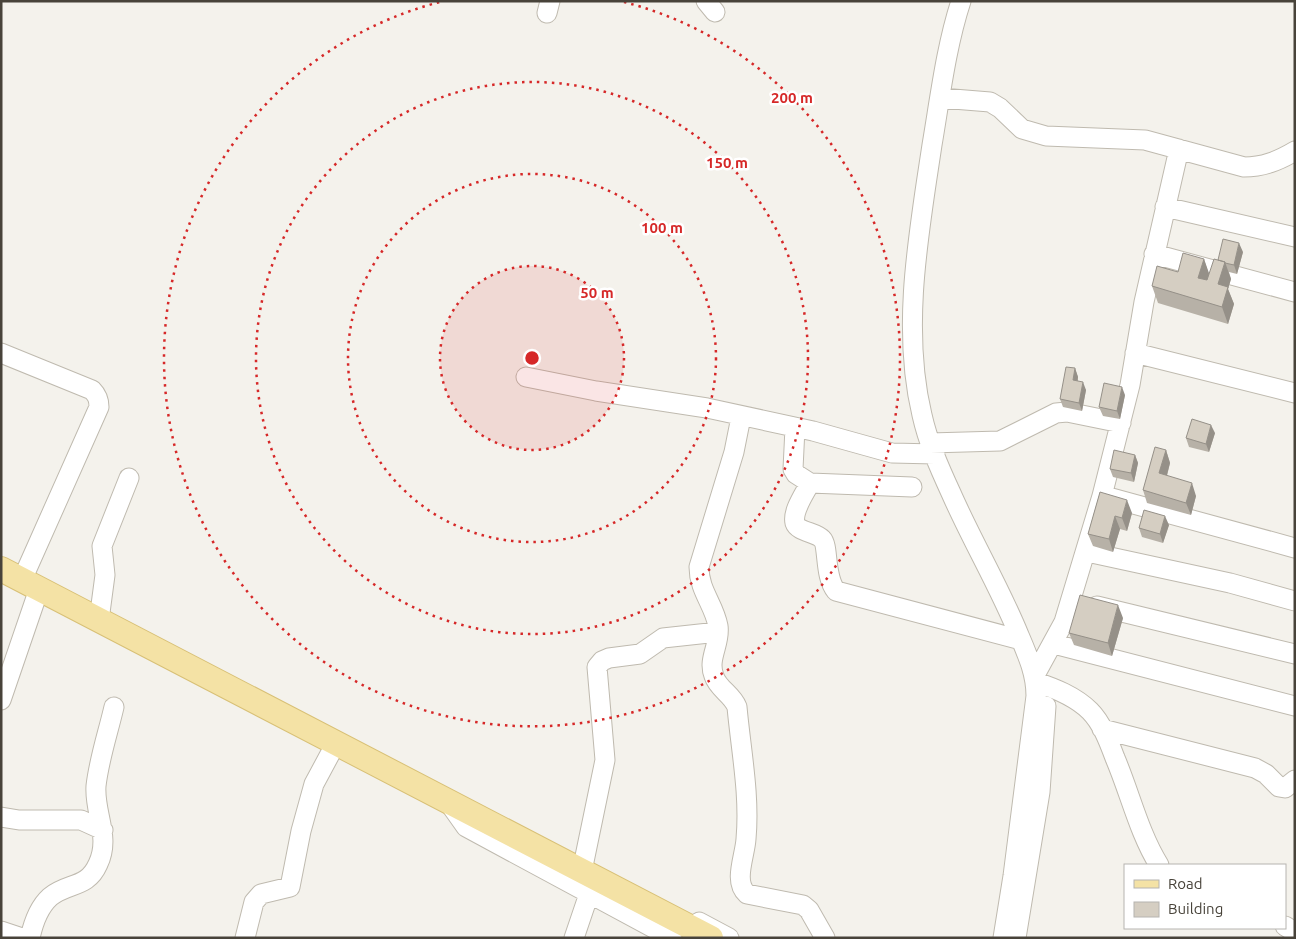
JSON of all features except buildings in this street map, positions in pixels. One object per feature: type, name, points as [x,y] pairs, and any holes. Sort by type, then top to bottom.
[{"type":"main road","points":[[1,569],[592,878],[711,938]]},
{"type":"street","points":[[961,1],[941,98],[918,234],[913,287],[917,387],[921,413],[932,449],[1021,640],[1039,685],[1040,792],[1016,938]]},
{"type":"street","points":[[941,98],[990,102],[1000,108],[1022,129],[1046,136],[1130,138],[1244,167],[1259,167],[1284,158],[1295,151]]},
{"type":"street","points":[[1003,938],[1039,685],[1072,600],[1102,496],[1121,423],[1154,254],[1179,149]]},
{"type":"street","points":[[1165,207],[1295,237]]},
{"type":"street","points":[[1154,254],[1295,292]]},
{"type":"street","points":[[1,353],[92,390],[97,395],[99,402],[31,584],[1,700]]},
{"type":"street","points":[[1136,353],[1295,392]]},
{"type":"street","points":[[526,377],[596,391],[707,408],[892,453],[1000,441],[1056,413],[1067,412],[1121,423]]},
{"type":"street","points":[[742,417],[734,452],[700,567],[701,588],[713,611],[718,632],[712,656],[714,676],[719,686],[734,698],[737,707],[748,809],[745,851],[740,883],[742,889],[747,894],[803,905],[809,910],[825,938]]},
{"type":"street","points":[[795,428],[793,468],[796,474],[810,483],[912,487]]},
{"type":"street","points":[[99,620],[105,575],[102,546],[129,478]]},
{"type":"street","points":[[810,483],[796,516],[795,523],[798,527],[822,538],[825,544],[828,577],[836,591],[1021,640]]},
{"type":"street","points":[[1102,496],[1295,548]]},
{"type":"street","points":[[1087,552],[1230,582],[1295,601]]},
{"type":"street","points":[[1072,600],[1295,654]]},
{"type":"street","points":[[574,938],[592,878],[605,760],[597,667],[602,661],[609,658],[640,654],[663,638],[718,632]]},
{"type":"street","points":[[1054,644],[1295,706]]},
{"type":"street","points":[[1039,685],[1081,703],[1094,715],[1102,728],[1147,841],[1158,864]]},
{"type":"street","points":[[30,938],[41,910],[50,897],[86,881],[92,875],[102,854],[103,830],[98,813],[96,785],[114,707]]},
{"type":"street","points":[[1102,728],[1255,768],[1266,774],[1279,787],[1286,788],[1295,780]]},
{"type":"street","points":[[246,938],[254,902],[261,894],[290,887],[301,830],[314,784],[336,744]]},
{"type":"street","points":[[449,803],[466,827],[592,878],[729,938]]},
{"type":"street","points":[[1,818],[19,820],[81,820],[89,821],[103,830]]},
{"type":"street","points":[[592,878],[672,938]]},
{"type":"street","points":[[1,931],[22,938]]}]
